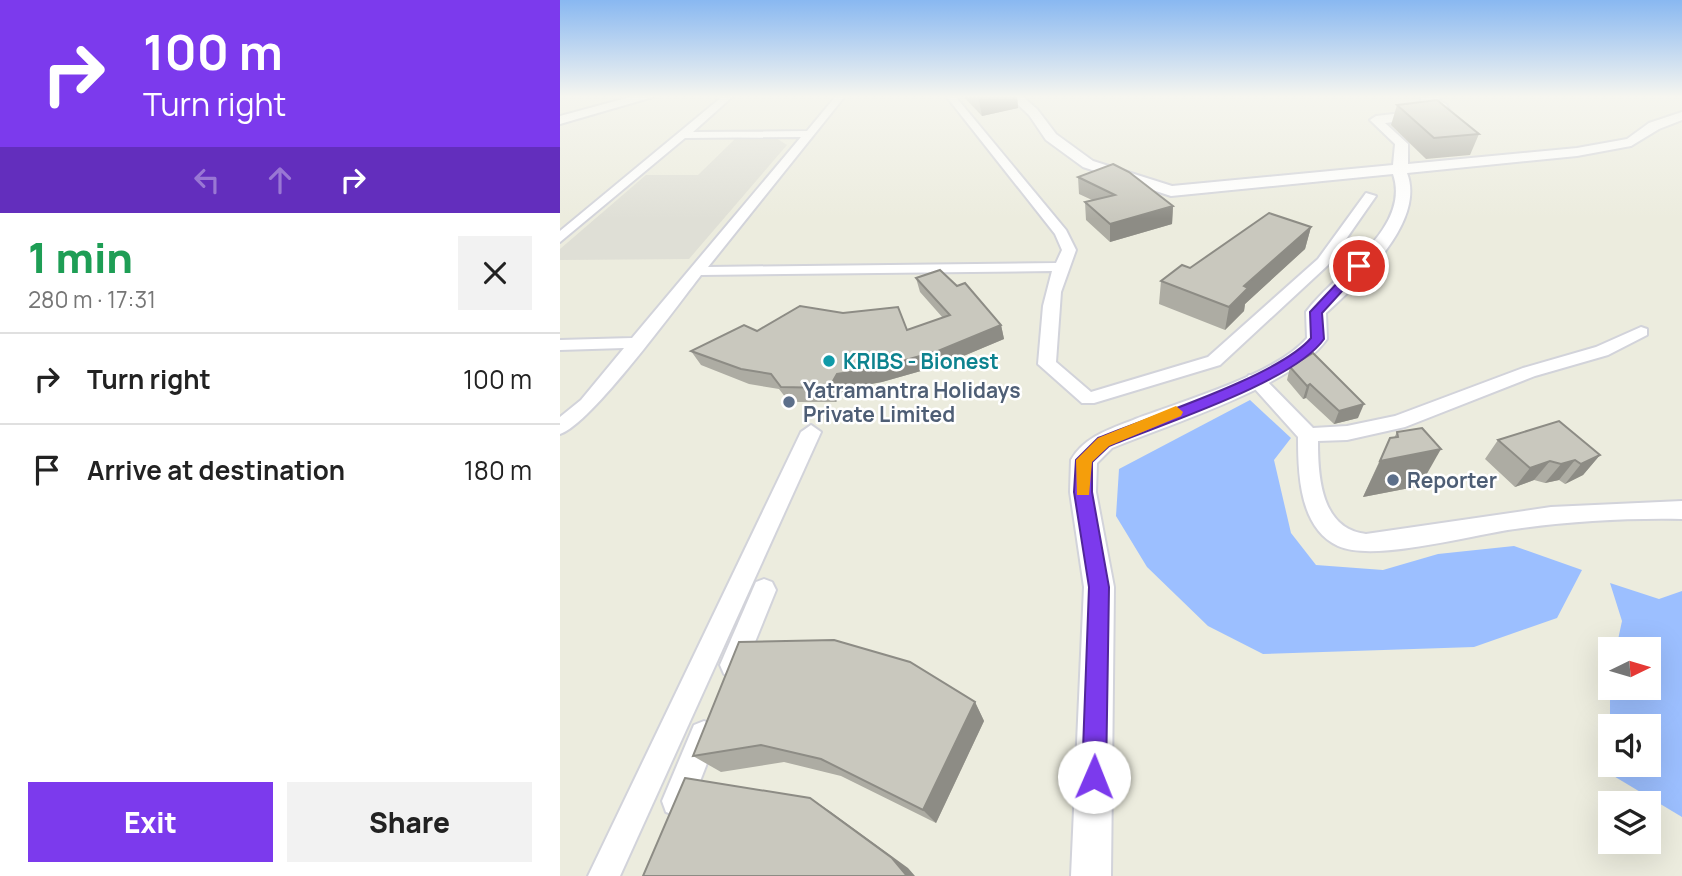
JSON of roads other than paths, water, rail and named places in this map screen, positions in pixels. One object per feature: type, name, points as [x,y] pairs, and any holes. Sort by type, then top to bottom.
[{"type":"street","points":[[560,238],[681,137]]},
{"type":"street","points":[[560,427],[587,404],[807,137]]},
{"type":"street","points":[[983,137],[1061,233],[1069,250],[1060,267],[1049,303],[1047,364],[1088,400],[1214,361],[1323,262],[1370,196]]},
{"type":"street","points":[[1051,137],[1088,164],[1171,191],[1537,157],[1631,142],[1638,137]]},
{"type":"street","points":[[1397,137],[1403,142],[1405,152],[1399,170]]},
{"type":"street","points":[[1091,876],[1099,587],[1083,492],[1084,460],[1104,442],[1280,370],[1308,350],[1317,339],[1316,312],[1385,239],[1398,218],[1406,192],[1405,178],[1399,170]]},
{"type":"street","points":[[697,271],[1060,267]]},
{"type":"street","points":[[1308,435],[1347,433],[1398,422],[1529,372],[1602,351],[1641,332]]},
{"type":"street","points":[[560,345],[636,343]]},
{"type":"street","points":[[1255,379],[1308,435],[1308,488],[1318,508],[1338,535],[1361,544],[1486,522],[1625,509],[1682,510]]},
{"type":"street","points":[[604,876],[811,432]]},
{"type":"street","points":[[666,826],[764,590]]},
{"type":"water","points":[[1250,400],[1291,438],[1274,460],[1291,533],[1316,565],[1383,570],[1438,554],[1514,546],[1582,570],[1557,618],[1474,647],[1263,654],[1208,626],[1147,567],[1116,516],[1119,469]]},
{"type":"water","points":[[1610,583],[1659,599],[1682,591],[1682,817],[1661,804],[1661,791],[1639,791],[1615,777],[1661,777],[1661,714],[1610,714],[1610,700],[1661,700],[1661,637],[1619,637],[1622,621]]},
{"type":"place","name":"KRIBS - Bionest","points":[[829,361]]},
{"type":"place","name":"Yatramantra Holidays Private Limited","points":[[789,402]]},
{"type":"place","name":"Reporter","points":[[1393,480]]}]
